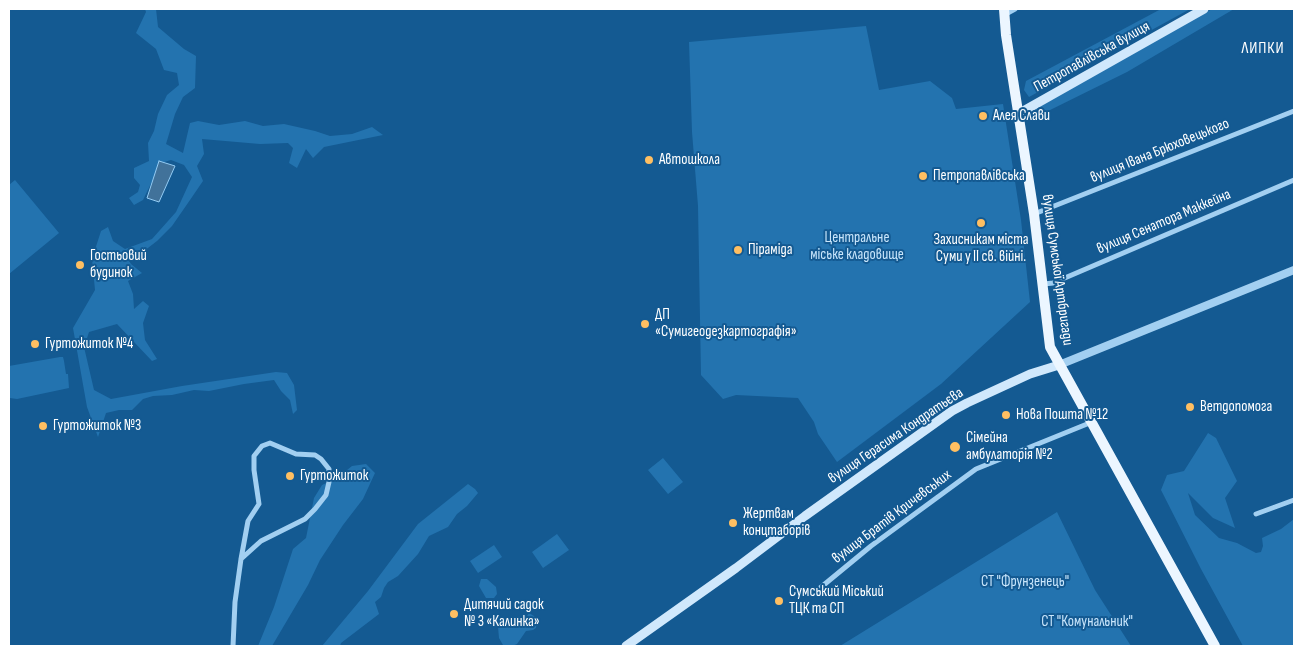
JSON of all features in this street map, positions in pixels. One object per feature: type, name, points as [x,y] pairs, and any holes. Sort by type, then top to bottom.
[{"type":"main road","name":"Петропавлівська вулиця","points":[[1018,114],[1204,9]]},
{"type":"main road","name":"вулиця Сумської Артбригади","points":[[1004,12],[1044,284],[1050,347],[1216,646]]},
{"type":"main road","name":"вулиця Герасима Кондратьєва","points":[[626,646],[952,411],[1030,374],[1059,365]]},
{"type":"street","points":[[1004,12],[1015,9]]},
{"type":"street","name":"вулиця Івана Брюховецького","points":[[1034,214],[1294,111]]},
{"type":"street","name":"вулиця Сенатора Маккейна","points":[[1044,284],[1053,283],[1294,180]]},
{"type":"street","name":"вулиця Герасима Кондратьєва","points":[[1059,365],[1294,270]]},
{"type":"street","name":"вулиця Братів Кричевських","points":[[820,588],[871,546],[976,469],[1092,422]]},
{"type":"street","points":[[233,646],[235,602],[241,559],[248,521],[258,504],[253,463],[254,456],[265,444],[270,443],[296,454],[315,455],[321,459],[329,469],[329,482],[326,494],[315,509],[305,519],[261,541],[241,559]]},
{"type":"street","points":[[1256,514],[1294,500]]},
{"type":"green space","points":[[145,9],[156,9],[158,27],[184,49],[196,56],[195,88],[183,97],[175,114],[166,144],[183,153],[190,123],[198,121],[219,125],[245,121],[263,126],[284,124],[330,136],[352,134],[372,127],[383,135],[324,147],[313,158],[306,149],[297,168],[289,163],[293,148],[288,143],[260,144],[202,139],[204,154],[197,166],[203,181],[172,226],[157,241],[144,251],[134,251],[125,254],[131,264],[142,273],[128,281],[133,294],[134,309],[143,301],[149,306],[143,323],[145,340],[157,359],[152,361],[117,324],[89,332],[84,347],[94,390],[111,399],[276,372],[287,373],[294,385],[297,410],[293,414],[290,400],[274,380],[209,391],[194,390],[143,399],[132,410],[106,413],[98,437],[87,407],[73,328],[95,290],[92,259],[101,231],[108,227],[113,241],[125,249],[152,239],[176,212],[192,177],[184,165],[171,160],[161,163],[143,200],[134,205],[129,198],[138,192],[140,185],[134,178],[134,168],[149,161],[148,143],[154,131],[158,114],[167,95],[179,85],[177,73],[164,70],[156,49],[136,33],[146,12]]},
{"type":"green space","points":[[1161,9],[1190,9],[1029,97],[1024,90],[1026,81]]},
{"type":"green space","points":[[1212,9],[1234,9],[1127,72],[1042,114],[1036,110],[1036,106]]},
{"type":"green space","name":"Центральне міське кладовище","points":[[866,26],[879,90],[930,81],[952,98],[956,109],[1003,104],[1021,220],[1030,302],[941,384],[837,462],[818,434],[814,422],[798,398],[736,395],[723,399],[701,375],[698,206],[692,132],[689,42]]},
{"type":"green space","points":[[15,180],[59,233],[9,274],[9,185]]},
{"type":"green space","points":[[63,357],[66,374],[68,374],[69,388],[17,399],[10,398],[9,366]]},
{"type":"green space","points":[[1208,433],[1216,438],[1237,481],[1225,498],[1235,528],[1213,518],[1188,493],[1195,515],[1219,538],[1237,543],[1256,553],[1261,552],[1263,546],[1262,538],[1281,529],[1294,519],[1294,646],[1243,646],[1161,490],[1167,475],[1184,471]]},
{"type":"green space","points":[[663,458],[683,482],[668,494],[648,470]]},
{"type":"green space","points":[[366,464],[375,473],[363,499],[320,560],[308,585],[272,646],[258,646],[274,607],[293,549],[306,538],[314,498],[322,485],[337,478],[352,466]]},
{"type":"green space","points":[[468,484],[478,493],[457,514],[448,527],[429,536],[418,554],[398,576],[388,582],[381,597],[375,602],[379,614],[341,643],[340,646],[322,646],[368,591],[418,524]]},
{"type":"green space","name":"СТ \"Фрунзенець\"","points":[[1057,512],[1095,590],[1131,646],[840,646]]},
{"type":"green space","points":[[557,534],[569,550],[543,568],[532,552]]},
{"type":"green space","points":[[494,545],[502,557],[478,573],[470,561]]},
{"type":"green space","points":[[481,579],[487,579],[496,587],[497,594],[494,598],[486,598],[479,586]]},
{"type":"green space","points":[[529,613],[537,621],[536,628],[526,631],[517,644],[512,646],[503,645],[499,638],[498,627],[507,623],[520,622]]},
{"type":"shaded area","points":[[159,161],[175,166],[159,202],[147,198]]},
{"type":"place","name":"Алея Слави","points":[[983,116]]},
{"type":"place","name":"Автошкола","points":[[649,160]]},
{"type":"place","name":"Петропавлівська","points":[[923,176]]},
{"type":"place","name":"Захисникам міста Суми у ІІ св. війні.","points":[[981,223]]},
{"type":"place","name":"Піраміда","points":[[738,250]]},
{"type":"place","name":"Гостьовий будинок","points":[[80,265]]},
{"type":"place","name":"ДП «Сумигеодезкартографія»","points":[[645,324]]},
{"type":"place","name":"Гуртожиток №4","points":[[35,344]]},
{"type":"place","name":"Ветдопомога","points":[[1190,407]]},
{"type":"place","name":"Нова Пошта №12","points":[[1006,415]]},
{"type":"place","name":"Гуртожиток №3","points":[[43,426]]},
{"type":"place","name":"Сімейна амбулаторія №2","points":[[955,447]]},
{"type":"place","name":"Гуртожиток","points":[[290,476]]},
{"type":"place","name":"Жертвам концтаборів","points":[[733,523]]},
{"type":"place","name":"Сумський Міський ТЦК та СП","points":[[779,601]]},
{"type":"place","name":"Дитячий садок № 3 «Калинка»","points":[[454,614]]},
{"type":"district","name":"ЛИПКИ","points":[[1263,49]]},
{"type":"park label","name":"СТ \"Комунальник\"","points":[[1087,622]]}]
